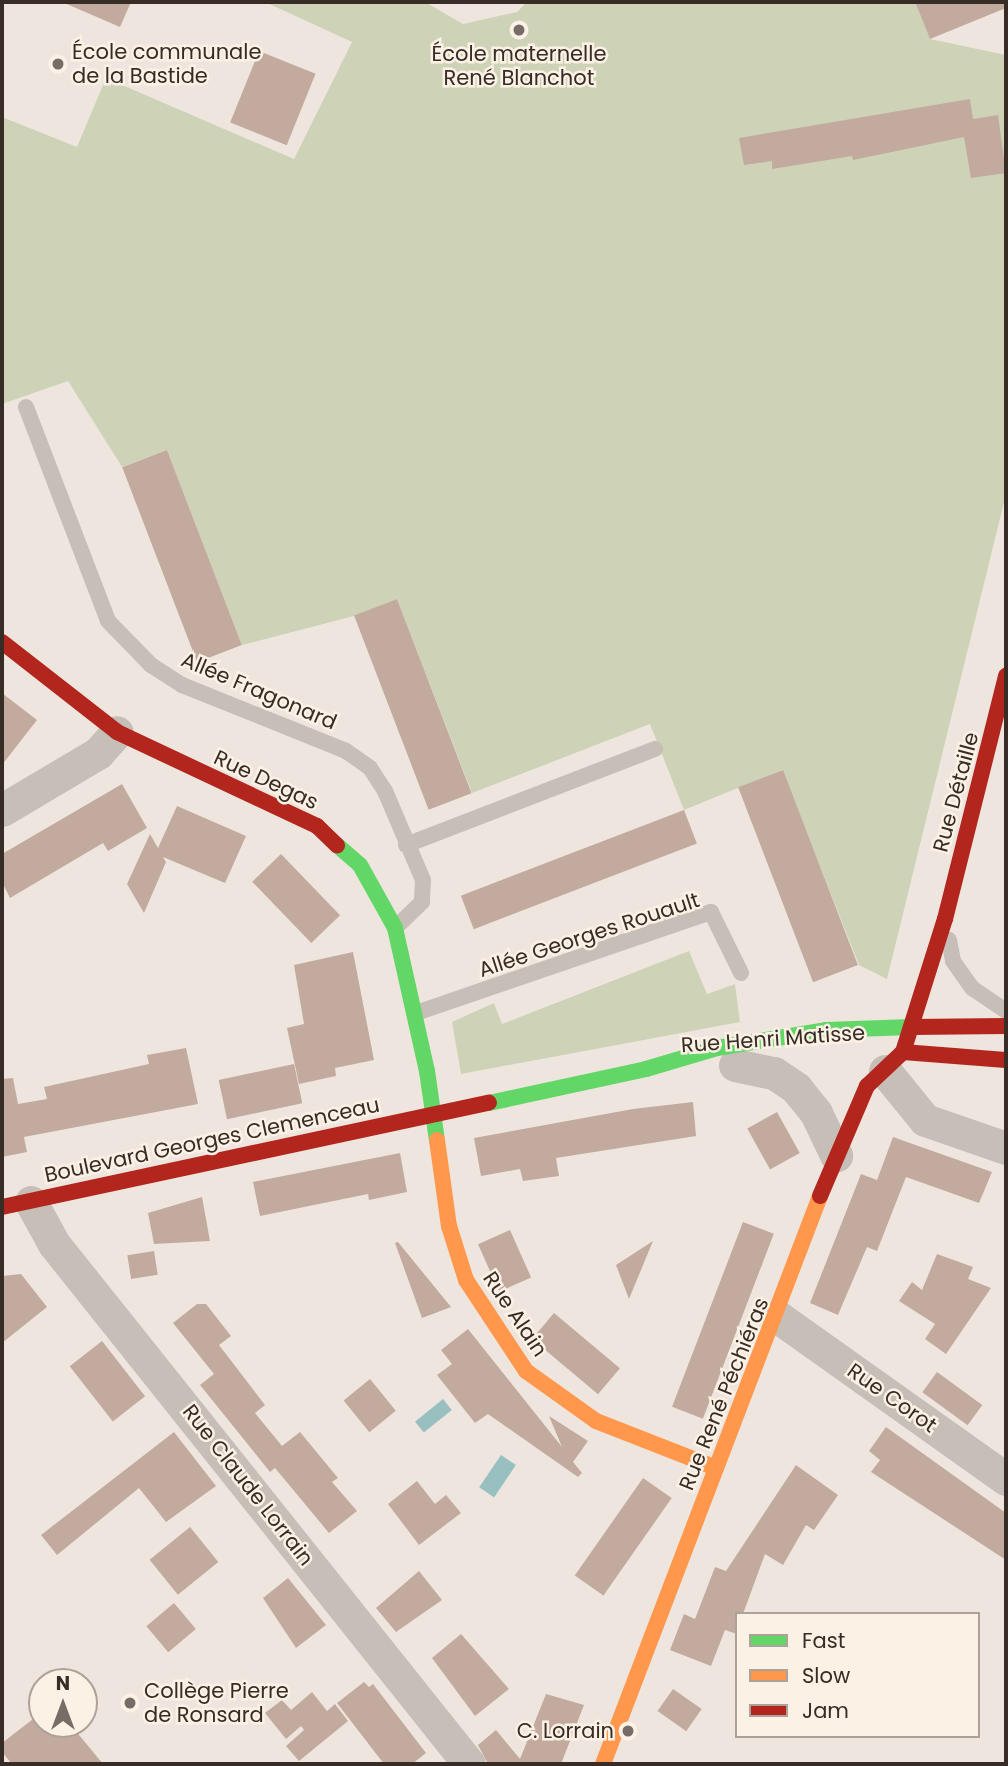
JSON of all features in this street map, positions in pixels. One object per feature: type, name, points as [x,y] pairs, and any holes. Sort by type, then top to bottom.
[{"type":"main road","name":"Rue Degas","points":[[2,642],[117,732],[317,826],[360,866],[396,928],[416,1013],[430,1114]]},
{"type":"main road","name":"Rue Détaille","points":[[889,1059],[911,1027],[945,919],[1006,676]]},
{"type":"main road","name":"Rue Henri Matisse","points":[[430,1114],[646,1069],[717,1048],[794,1035],[911,1027],[1006,1026]]},
{"type":"main road","name":"Rue Henri Matisse","points":[[646,1069],[735,1065],[783,1059]]},
{"type":"main road","points":[[889,1059],[1006,1060]]},
{"type":"main road","name":"Rue René Péchiéras","points":[[603,1764],[716,1468],[778,1317],[836,1155],[867,1086],[889,1059]]},
{"type":"main road","name":"Boulevard Georges Clemenceau","points":[[16,1204],[430,1114]]},
{"type":"main road","name":"Rue Alain","points":[[430,1114],[449,1226],[466,1280],[526,1371],[596,1421],[716,1468]]},
{"type":"street","points":[[2,810],[98,753],[117,732]]},
{"type":"street","points":[[889,1059],[925,1120],[1006,1148]]},
{"type":"street","points":[[735,1065],[774,1073],[796,1088],[816,1113],[836,1155]]},
{"type":"street","name":"Rue Claude Lorrain","points":[[16,1204],[54,1244],[470,1764]]},
{"type":"street","name":"Rue Corot","points":[[778,1317],[1006,1479]]},
{"type":"lane","name":"Allée Fragonard","points":[[26,407],[108,621],[152,665],[182,685],[346,751],[370,768],[385,791],[423,880],[422,902],[396,928]]},
{"type":"lane","points":[[406,845],[655,749]]},
{"type":"lane","name":"Allée Georges Rouault","points":[[416,1013],[711,912],[741,973]]},
{"type":"lane","name":"Rue Détaille","points":[[945,919],[953,961],[972,988],[1006,1011]]},
{"type":"green space","points":[[265,2],[425,2],[463,24],[517,12],[527,2],[915,2],[930,39],[1006,55],[1006,494],[887,979],[859,965],[782,770],[684,810],[650,724],[472,793],[397,599],[354,616],[242,645],[167,450],[122,467],[68,381],[2,404],[2,117],[77,147],[106,78],[294,159],[352,42]]},
{"type":"green space","points":[[689,951],[707,994],[735,984],[740,1022],[461,1074],[452,1022],[494,1003],[502,1024]]},
{"type":"water","points":[[443,1399],[452,1410],[424,1433],[415,1422]]},
{"type":"water","points":[[501,1455],[516,1465],[494,1497],[479,1487]]},
{"type":"building","points":[[62,2],[131,2],[120,27]]},
{"type":"building","points":[[915,2],[1006,2],[1006,8],[930,39]]},
{"type":"building","points":[[259,51],[316,74],[287,145],[230,122]]},
{"type":"building","points":[[970,99],[973,119],[998,115],[1006,173],[971,178],[964,137],[853,160],[852,156],[772,169],[772,161],[744,165],[739,138]]},
{"type":"building","points":[[167,450],[242,645],[197,662],[122,467]]},
{"type":"building","points":[[397,599],[472,793],[429,810],[354,615]]},
{"type":"building","points":[[2,693],[37,720],[2,765]]},
{"type":"building","points":[[783,770],[858,965],[813,982],[738,787]]},
{"type":"building","points":[[122,784],[147,828],[108,851],[103,843],[10,898],[2,882],[2,854]]},
{"type":"building","points":[[177,806],[246,836],[225,883],[163,857],[166,862],[144,913],[127,884],[150,834],[158,848]]},
{"type":"building","points":[[684,810],[697,844],[474,929],[461,896]]},
{"type":"building","points":[[281,854],[340,915],[311,943],[252,882]]},
{"type":"building","points":[[353,952],[374,1060],[335,1068],[336,1076],[299,1084],[287,1028],[304,1024],[294,965]]},
{"type":"building","points":[[186,1048],[198,1104],[24,1137],[27,1152],[2,1157],[2,1079],[13,1078],[18,1104],[47,1099],[44,1087],[149,1064],[147,1055]]},
{"type":"building","points":[[294,1064],[302,1103],[227,1119],[219,1080]]},
{"type":"building","points":[[693,1102],[696,1136],[556,1158],[559,1176],[523,1181],[520,1169],[481,1176],[474,1138],[633,1109]]},
{"type":"building","points":[[777,1112],[800,1153],[770,1170],[747,1128]]},
{"type":"building","points":[[893,1137],[992,1172],[979,1203],[906,1177],[877,1251],[867,1247],[838,1315],[810,1303],[861,1174],[877,1180]]},
{"type":"building","points":[[400,1153],[407,1192],[369,1200],[368,1194],[260,1216],[253,1182]]},
{"type":"building","points":[[202,1197],[210,1241],[154,1244],[148,1213]]},
{"type":"building","points":[[743,1222],[774,1234],[703,1419],[672,1407]]},
{"type":"building","points":[[510,1230],[531,1278],[499,1292],[478,1244]]},
{"type":"building","points":[[653,1241],[629,1299],[616,1265]]},
{"type":"building","points":[[398,1242],[451,1307],[422,1318],[395,1243]]},
{"type":"building","points":[[154,1251],[158,1275],[131,1279],[127,1255]]},
{"type":"building","points":[[937,1254],[973,1267],[968,1279],[991,1288],[946,1354],[925,1339],[935,1324],[899,1301],[912,1282],[922,1290]]},
{"type":"building","points":[[21,1274],[47,1307],[2,1343],[2,1276]]},
{"type":"building","points":[[197,1304],[206,1304],[231,1336],[219,1345],[265,1405],[255,1413],[282,1446],[300,1432],[338,1478],[332,1482],[357,1511],[329,1533],[275,1468],[270,1472],[200,1385],[214,1374],[173,1323]]},
{"type":"building","points":[[554,1313],[620,1368],[598,1394],[532,1339]]},
{"type":"building","points":[[468,1329],[562,1447],[549,1416],[588,1441],[573,1462],[582,1473],[578,1477],[488,1414],[475,1423],[437,1375],[452,1364],[441,1350]]},
{"type":"building","points":[[102,1341],[145,1396],[113,1421],[70,1366]]},
{"type":"building","points":[[937,1372],[982,1405],[968,1425],[922,1392]]},
{"type":"building","points":[[370,1379],[396,1411],[369,1432],[344,1400]]},
{"type":"building","points":[[886,1427],[1006,1513],[1006,1560],[871,1472],[880,1460],[869,1451]]},
{"type":"building","points":[[174,1432],[216,1486],[166,1522],[139,1488],[57,1555],[41,1535]]},
{"type":"building","points":[[796,1465],[838,1495],[814,1530],[806,1525],[783,1565],[765,1554],[744,1612],[735,1612],[735,1633],[725,1630],[711,1666],[670,1650],[684,1614],[695,1619],[715,1567],[726,1571]]},
{"type":"building","points":[[643,1478],[672,1498],[603,1596],[575,1575]]},
{"type":"building","points":[[417,1481],[435,1504],[446,1495],[461,1513],[419,1545],[388,1504]]},
{"type":"building","points":[[190,1527],[218,1562],[178,1595],[150,1560]]},
{"type":"building","points":[[419,1571],[442,1600],[396,1632],[376,1608]]},
{"type":"building","points":[[288,1578],[326,1625],[296,1648],[263,1598]]},
{"type":"building","points":[[174,1603],[196,1629],[168,1652],[146,1626]]},
{"type":"building","points":[[461,1634],[509,1689],[475,1716],[432,1658]]},
{"type":"building","points":[[364,1682],[369,1687],[373,1684],[426,1753],[412,1764],[384,1764],[337,1703]]},
{"type":"building","points":[[673,1689],[702,1709],[686,1731],[658,1711]]},
{"type":"building","points":[[312,1692],[327,1711],[335,1704],[348,1721],[299,1761],[286,1746],[304,1730],[301,1726],[286,1739],[265,1713],[282,1700],[291,1710]]},
{"type":"building","points":[[546,1694],[584,1705],[561,1764],[488,1764],[478,1745],[496,1730],[520,1759]]},
{"type":"building","points":[[28,1723],[28,1738],[82,1738],[103,1764],[12,1764],[2,1752],[2,1743]]},
{"type":"traffic: fast","points":[[337,845],[360,865],[395,928],[427,1071],[437,1140]]},
{"type":"traffic: fast","points":[[489,1103],[646,1069],[717,1048],[826,1030],[911,1027]]},
{"type":"traffic: slow","points":[[437,1140],[449,1226],[466,1280],[526,1371],[596,1421],[716,1468]]},
{"type":"traffic: slow","points":[[603,1764],[820,1196]]},
{"type":"traffic: jam","points":[[2,642],[117,732],[317,826],[337,845]]},
{"type":"traffic: jam","points":[[820,1196],[867,1086],[903,1052],[945,919],[1006,676]]},
{"type":"traffic: jam","points":[[911,1027],[1006,1026]]},
{"type":"traffic: jam","points":[[903,1052],[1006,1060]]},
{"type":"traffic: jam","points":[[2,1207],[489,1103]]},
{"type":"place","name":"École maternelle René Blanchot","points":[[519,30]]},
{"type":"place","name":"École communale de la Bastide","points":[[58,64]]},
{"type":"place","name":"Collège Pierre de Ronsard","points":[[130,1703]]},
{"type":"place","name":"C. Lorrain","points":[[628,1731]]}]
